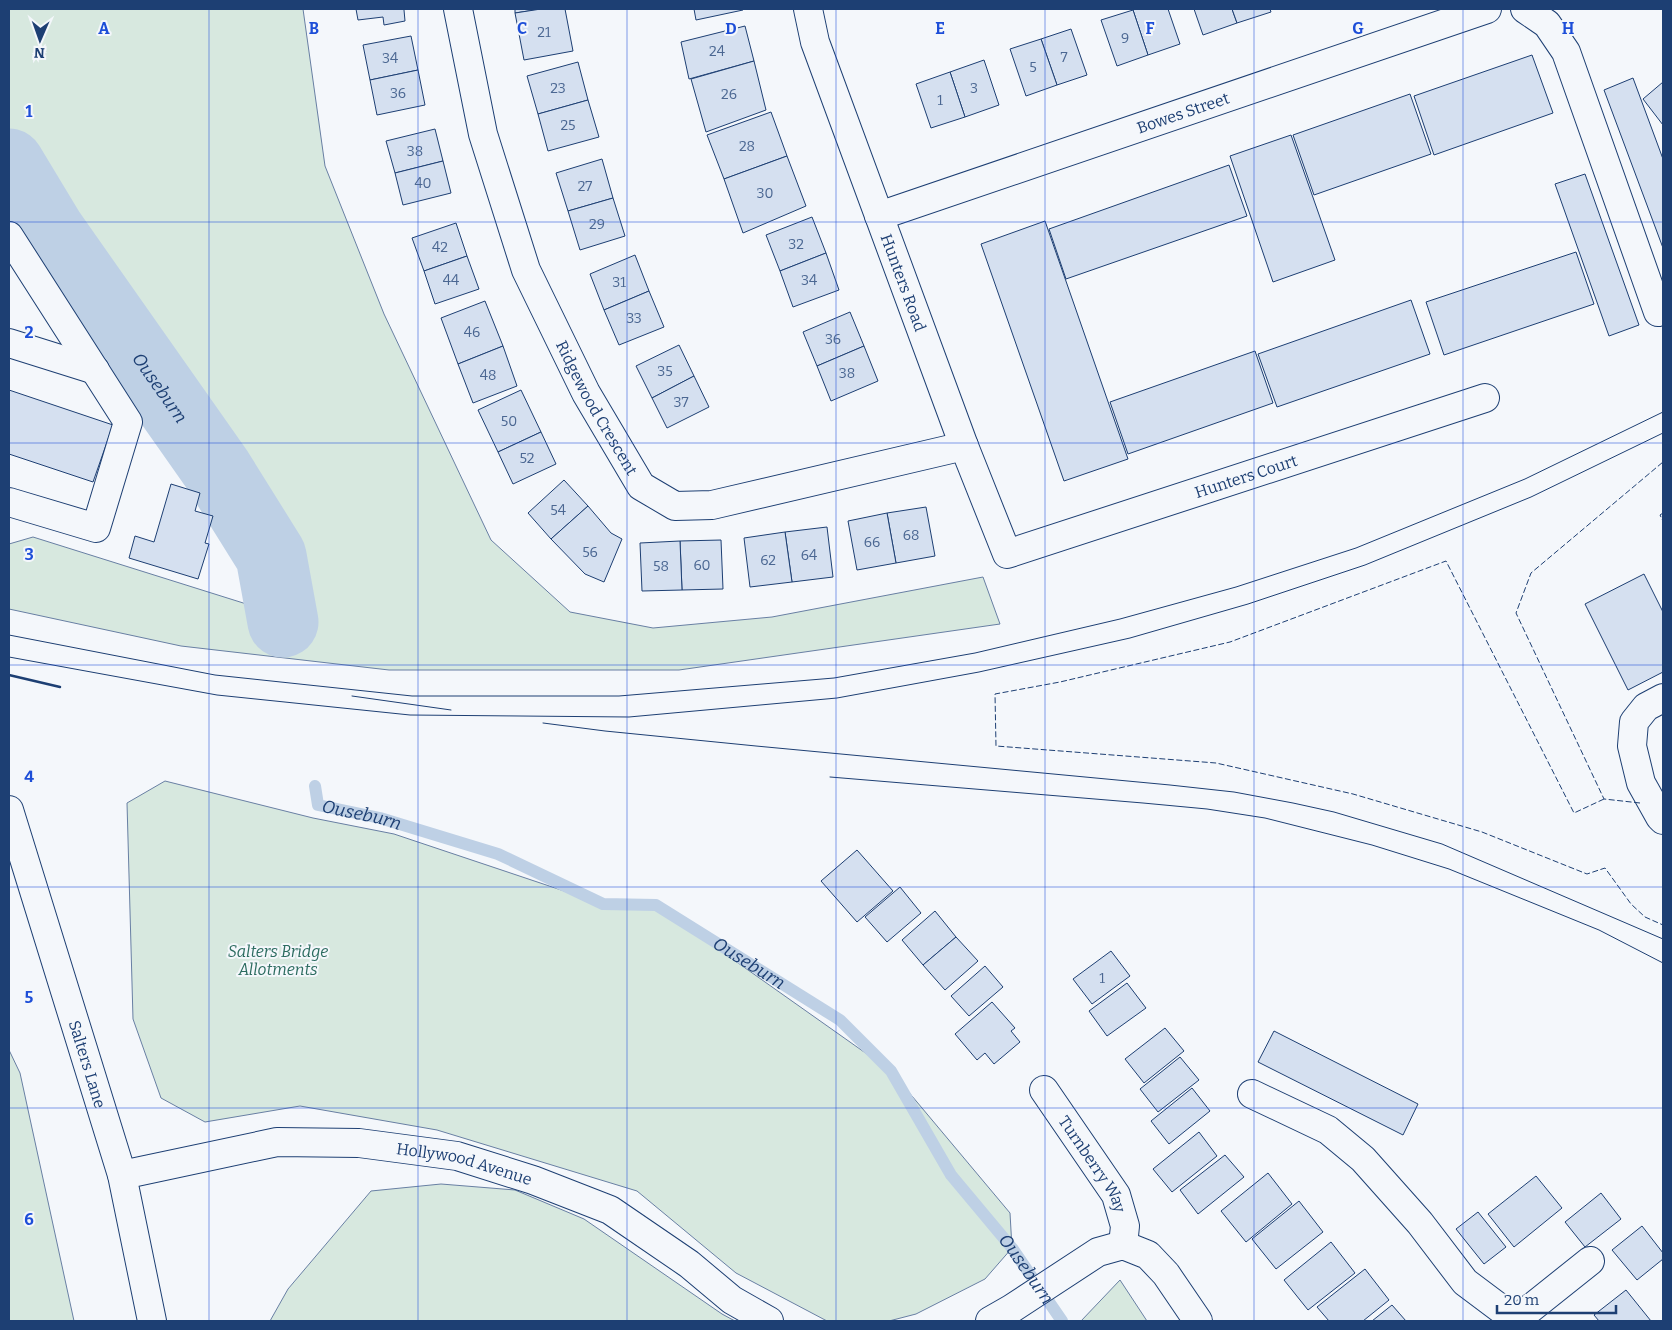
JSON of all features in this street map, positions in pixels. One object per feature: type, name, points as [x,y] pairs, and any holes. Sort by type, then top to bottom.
[{"type":"street","name":"Ridgewood Crescent","points":[[458,9],[482,134],[526,270],[586,393],[641,486],[675,506],[712,505],[964,446]]},
{"type":"street","name":"Hunters Road","points":[[808,9],[815,42],[964,446],[1007,554]]},
{"type":"street","name":"Bowes Street","points":[[879,216],[1487,9]]},
{"type":"street","points":[[1525,9],[1547,24],[1566,52],[1658,312]]},
{"type":"street","points":[[9,236],[128,422],[96,528],[9,502]]},
{"type":"street","points":[[9,343],[95,370]]},
{"type":"street","name":"Hunters Court","points":[[1007,554],[1485,398]]},
{"type":"street","points":[[1663,698],[1646,707],[1634,722],[1632,746],[1641,783],[1663,820]]},
{"type":"street","name":"Salters Lane","points":[[9,810],[122,1175],[152,1321]]},
{"type":"street","name":"Turnberry Way","points":[[1044,1090],[1116,1195],[1126,1226],[1123,1245]]},
{"type":"street","points":[[1252,1094],[1328,1130],[1364,1159],[1420,1223],[1465,1282],[1517,1320],[1590,1261]]},
{"type":"street","name":"Hollywood Avenue","points":[[122,1175],[277,1142],[360,1143],[457,1156],[533,1180],[610,1210],[689,1264],[732,1300],[769,1321]]},
{"type":"street","points":[[1000,1315],[1098,1252],[1123,1245],[1148,1255],[1166,1274],[1198,1321]]},
{"type":"green space","points":[[9,9],[303,9],[325,166],[384,314],[491,540],[570,612],[653,628],[772,617],[983,577],[1000,624],[679,670],[389,670],[181,646],[9,609],[9,544],[33,537],[256,607],[244,555],[221,501],[150,412],[9,195]]},
{"type":"green space","name":"Salters Bridge Allotments","points":[[165,781],[313,818],[394,834],[603,904],[656,905],[891,1071],[1010,1213],[1012,1248],[985,1279],[916,1314],[889,1321],[827,1321],[736,1273],[637,1191],[437,1130],[300,1106],[205,1122],[161,1098],[133,1019],[127,803]]},
{"type":"green space","points":[[9,1050],[20,1073],[74,1321],[9,1321]]},
{"type":"green space","points":[[441,1184],[515,1190],[584,1219],[735,1321],[270,1321],[288,1289],[371,1191]]},
{"type":"green space","points":[[1120,1280],[1147,1321],[1081,1321]]},
{"type":"building","points":[[356,9],[405,9],[405,21],[384,25],[383,17],[358,20]]},
{"type":"building","points":[[515,9],[541,9],[515,13]]},
{"type":"building","points":[[541,9],[565,9],[573,51],[524,60],[515,13]]},
{"type":"building","points":[[694,9],[743,9],[743,10],[696,20]]},
{"type":"building","points":[[1168,9],[1180,44],[1148,55],[1133,10]]},
{"type":"building","points":[[1194,9],[1232,9],[1237,23],[1203,35]]},
{"type":"building","points":[[1232,9],[1270,9],[1271,12],[1237,23]]},
{"type":"building","points":[[1133,10],[1148,55],[1117,66],[1101,20]]},
{"type":"building","points":[[745,26],[754,61],[689,79],[681,42]]},
{"type":"building","points":[[1071,29],[1087,75],[1057,85],[1041,39]]},
{"type":"building","points":[[411,36],[418,70],[370,80],[363,45]]},
{"type":"building","points":[[1041,39],[1057,85],[1026,96],[1010,49]]},
{"type":"building","points":[[1532,55],[1553,113],[1434,155],[1414,96]]},
{"type":"building","points":[[984,60],[999,105],[965,117],[950,72]]},
{"type":"building","points":[[754,61],[766,110],[706,132],[691,79]]},
{"type":"building","points":[[578,62],[588,100],[538,114],[527,76]]},
{"type":"building","points":[[418,70],[425,105],[377,115],[370,80]]},
{"type":"building","points":[[950,72],[965,117],[931,128],[916,84]]},
{"type":"building","points":[[1633,78],[1663,159],[1663,248],[1604,90]]},
{"type":"building","points":[[1663,82],[1663,125],[1643,99]]},
{"type":"building","points":[[1410,94],[1431,154],[1314,195],[1293,135]]},
{"type":"building","points":[[588,100],[599,137],[548,151],[538,114]]},
{"type":"building","points":[[771,112],[787,156],[724,179],[707,135]]},
{"type":"building","points":[[435,129],[443,161],[395,173],[386,141]]},
{"type":"building","points":[[1291,135],[1335,260],[1273,282],[1230,156]]},
{"type":"building","points":[[787,156],[806,206],[743,233],[724,179]]},
{"type":"building","points":[[602,159],[613,198],[568,211],[556,173]]},
{"type":"building","points":[[443,161],[451,193],[403,205],[395,173]]},
{"type":"building","points":[[1229,165],[1247,216],[1066,279],[1049,229]]},
{"type":"building","points":[[1585,174],[1639,325],[1609,336],[1555,184]]},
{"type":"building","points":[[613,198],[625,236],[580,250],[568,211]]},
{"type":"building","points":[[812,217],[826,253],[780,271],[766,235]]},
{"type":"building","points":[[1045,221],[1128,459],[1064,481],[981,244]]},
{"type":"building","points":[[456,223],[467,256],[424,271],[412,238]]},
{"type":"building","points":[[1576,252],[1594,304],[1444,355],[1426,302]]},
{"type":"building","points":[[826,253],[839,290],[793,307],[780,271]]},
{"type":"building","points":[[635,255],[649,291],[604,310],[590,274]]},
{"type":"building","points":[[467,256],[479,289],[435,304],[424,271]]},
{"type":"building","points":[[649,291],[664,327],[619,345],[604,310]]},
{"type":"building","points":[[1411,300],[1430,354],[1277,407],[1258,354]]},
{"type":"building","points":[[485,301],[503,346],[458,364],[441,318]]},
{"type":"building","points":[[850,312],[864,346],[817,366],[803,332]]},
{"type":"building","points":[[679,345],[694,376],[652,398],[636,366]]},
{"type":"building","points":[[503,346],[517,386],[473,403],[458,364]]},
{"type":"building","points":[[864,346],[878,381],[831,401],[817,366]]},
{"type":"building","points":[[1255,351],[1273,403],[1128,454],[1110,402]]},
{"type":"building","points":[[694,376],[709,407],[667,428],[652,398]]},
{"type":"building","points":[[9,390],[113,425],[93,482],[9,454]]},
{"type":"building","points":[[521,390],[541,432],[498,452],[478,410]]},
{"type":"building","points":[[541,432],[556,464],[513,484],[498,452]]},
{"type":"building","points":[[564,480],[588,506],[551,539],[528,513]]},
{"type":"building","points":[[171,484],[200,493],[195,511],[213,516],[205,543],[209,544],[198,579],[129,558],[135,536],[154,542]]},
{"type":"building","points":[[588,506],[611,533],[622,539],[604,582],[585,574],[551,539]]},
{"type":"building","points":[[926,507],[935,556],[896,563],[887,513]]},
{"type":"building","points":[[887,513],[896,563],[857,570],[848,521]]},
{"type":"building","points":[[827,527],[833,577],[792,582],[785,532]]},
{"type":"building","points":[[785,532],[792,582],[750,587],[744,538]]},
{"type":"building","points":[[721,540],[723,589],[682,590],[680,541]]},
{"type":"building","points":[[680,541],[682,590],[642,591],[640,543]]},
{"type":"building","points":[[1644,574],[1663,612],[1663,672],[1628,690],[1585,604]]},
{"type":"building","points":[[857,850],[893,891],[857,922],[821,881]]},
{"type":"building","points":[[900,887],[921,913],[887,942],[865,917]]},
{"type":"building","points":[[935,911],[956,937],[923,965],[902,940]]},
{"type":"building","points":[[956,937],[978,961],[945,990],[923,965]]},
{"type":"building","points":[[1111,951],[1130,976],[1092,1004],[1073,979]]},
{"type":"building","points":[[985,966],[1003,987],[969,1016],[951,996]]},
{"type":"building","points":[[1127,983],[1146,1008],[1107,1036],[1089,1011]]},
{"type":"building","points":[[992,1002],[1015,1028],[1011,1031],[1020,1042],[994,1064],[985,1053],[977,1060],[955,1034]]},
{"type":"building","points":[[1165,1028],[1184,1051],[1144,1083],[1125,1059]]},
{"type":"building","points":[[1274,1031],[1418,1104],[1403,1135],[1258,1062]]},
{"type":"building","points":[[1180,1057],[1199,1080],[1158,1112],[1140,1089]]},
{"type":"building","points":[[1192,1088],[1210,1111],[1169,1144],[1151,1121]]},
{"type":"building","points":[[1199,1132],[1217,1156],[1172,1192],[1153,1169]]},
{"type":"building","points":[[1225,1155],[1244,1177],[1198,1214],[1180,1190]]},
{"type":"building","points":[[1268,1173],[1292,1204],[1246,1242],[1221,1211]]},
{"type":"building","points":[[1536,1176],[1562,1208],[1514,1247],[1488,1214]]},
{"type":"building","points":[[1601,1193],[1621,1219],[1585,1247],[1565,1222]]},
{"type":"building","points":[[1299,1201],[1323,1232],[1276,1269],[1252,1239]]},
{"type":"building","points":[[1478,1212],[1506,1247],[1484,1264],[1456,1229]]},
{"type":"building","points":[[1642,1226],[1663,1253],[1663,1259],[1637,1280],[1612,1250]]},
{"type":"building","points":[[1331,1242],[1355,1273],[1308,1310],[1284,1280]]},
{"type":"building","points":[[1365,1269],[1389,1300],[1363,1321],[1329,1321],[1317,1307]]},
{"type":"building","points":[[1626,1290],[1651,1321],[1599,1321],[1594,1315]]},
{"type":"building","points":[[1392,1305],[1406,1321],[1372,1321]]},
{"type":"waterway","name":"Ouseburn","points":[[9,164],[50,232],[218,471],[271,556],[283,622]]},
{"type":"waterway","name":"Ouseburn","points":[[315,786],[318,805],[380,818],[498,854],[603,904],[656,905],[840,1020],[891,1071],[951,1175],[1012,1248],[1062,1321]]},
{"type":"tram line","points":[[9,635],[215,675],[412,696],[619,696],[834,678],[975,653],[1120,619],[1236,587],[1356,548],[1525,479],[1663,412]]},
{"type":"tram line","points":[[9,657],[217,695],[410,715],[629,717],[837,698],[979,672],[1130,638],[1248,604],[1365,565],[1531,497],[1663,433]]},
{"type":"tram line","points":[[352,696],[451,710]]},
{"type":"tram line","points":[[543,723],[756,746],[1170,785],[1234,792],[1293,803],[1334,812],[1442,844],[1663,939]]},
{"type":"tram line","points":[[830,777],[1207,809],[1265,818],[1372,845],[1449,869],[1599,930],[1663,963]]},
{"type":"fence","points":[[1640,803],[1604,799],[1516,613],[1531,573],[1663,462]]},
{"type":"fence","points":[[1663,513],[1660,515],[1663,521]]},
{"type":"fence","points":[[1604,799],[1574,813],[1446,561],[1230,642],[1060,682],[995,694],[996,746],[1216,763],[1353,794],[1482,832],[1587,874],[1605,868],[1631,904],[1645,917],[1663,925]]},
{"type":"wall","points":[[9,675],[60,687]]}]
